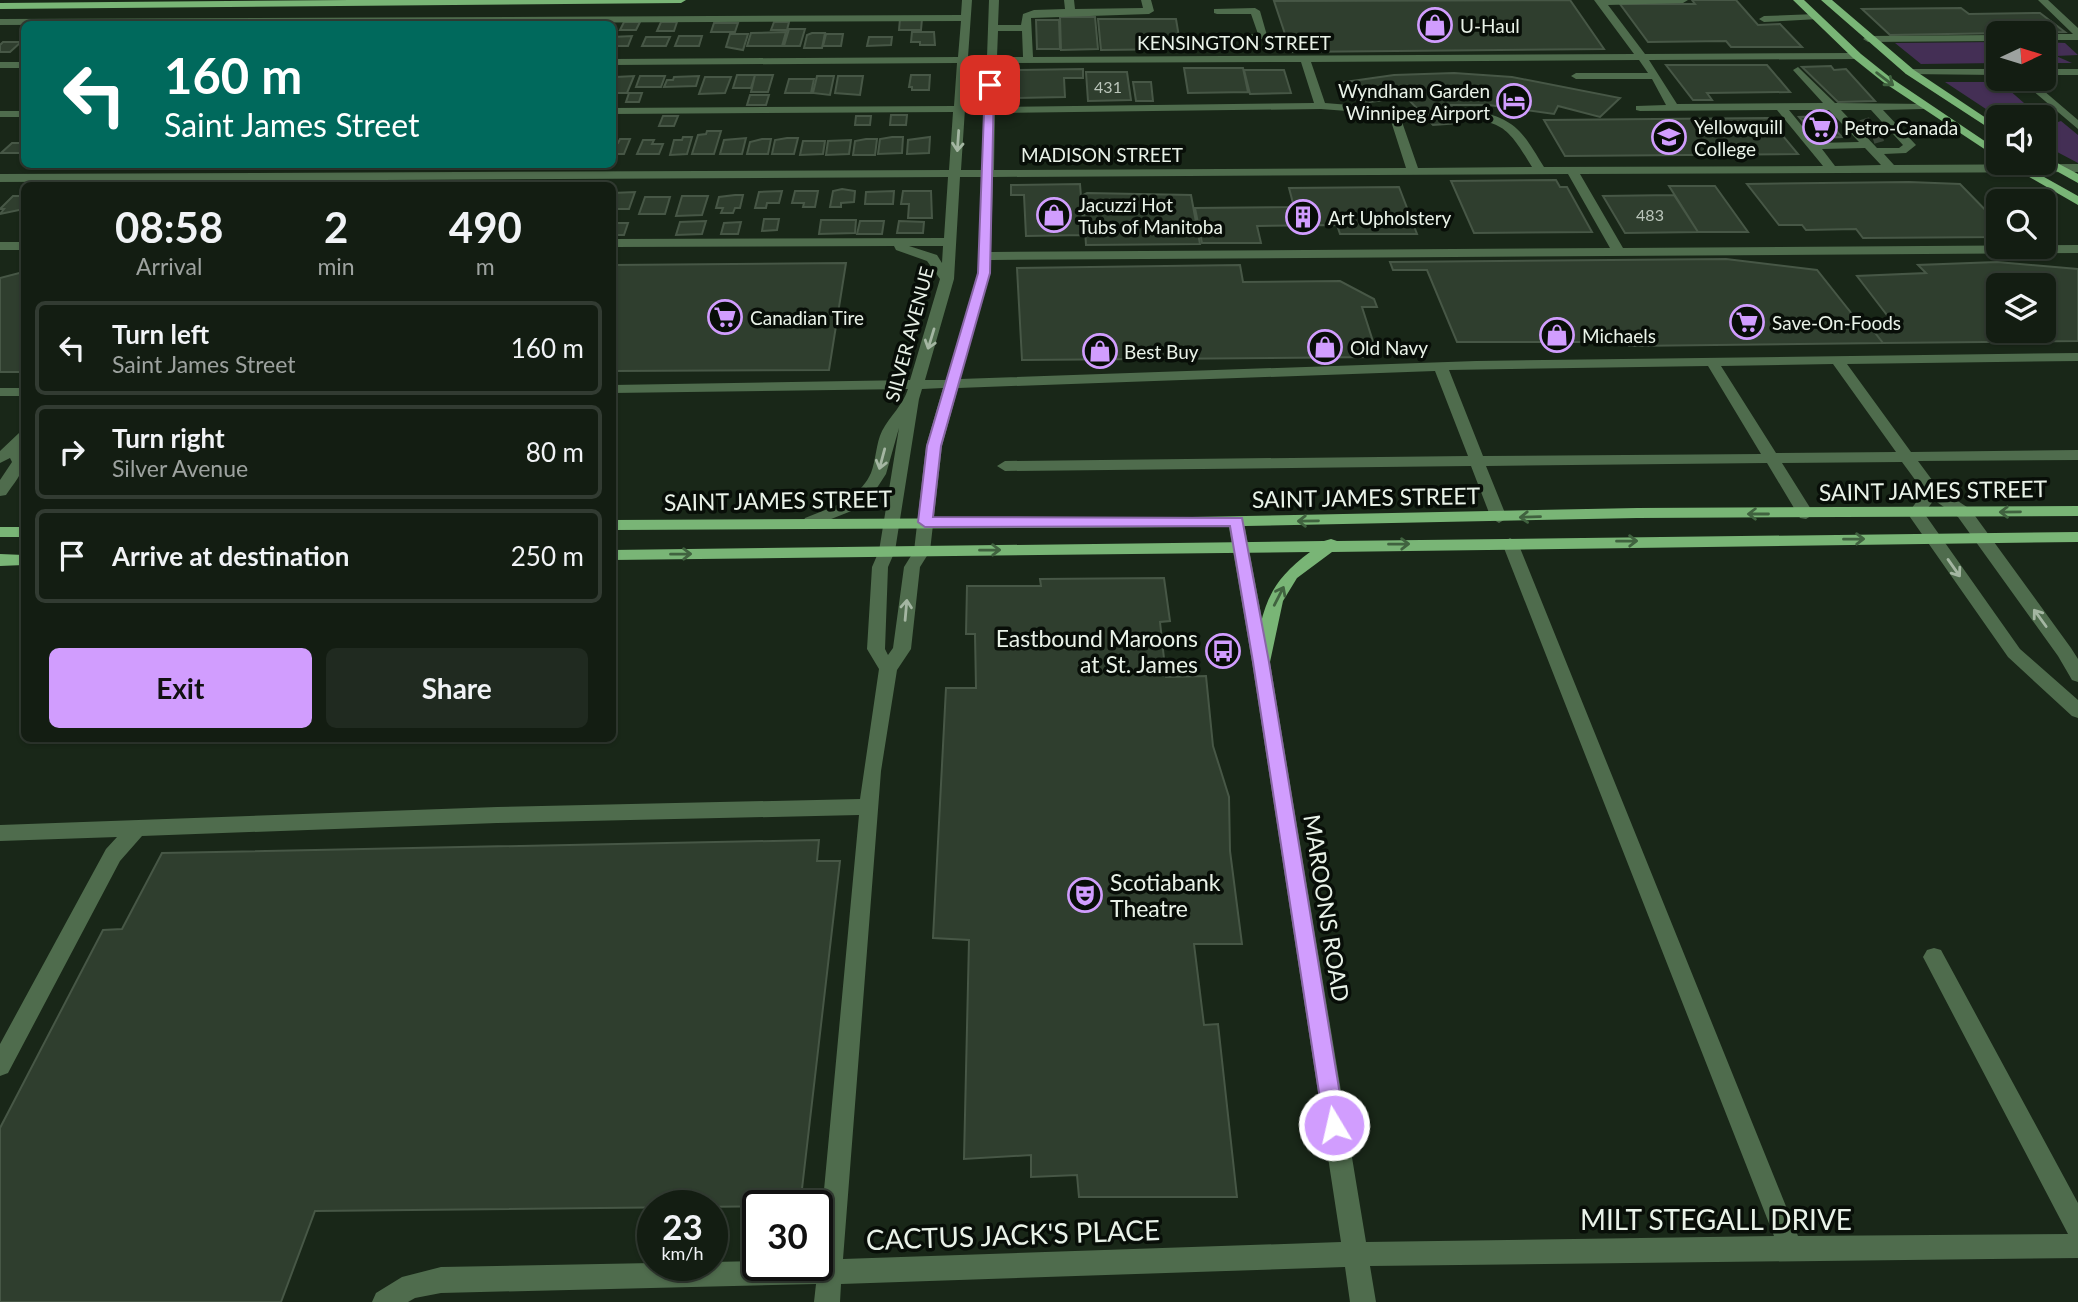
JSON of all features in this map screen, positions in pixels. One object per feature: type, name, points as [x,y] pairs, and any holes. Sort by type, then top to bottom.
[{"type":"main road","points":[[0,8],[681,0]]},
{"type":"main road","points":[[1798,0],[1857,56],[1923,106],[1986,147]]},
{"type":"main road","points":[[1826,0],[1868,39],[1910,72],[1986,123]]},
{"type":"main road","points":[[2056,166],[2078,179]]},
{"type":"main road","points":[[2032,175],[2078,201]]},
{"type":"main road","name":"SAINT JAMES STREET","points":[[616,525],[1236,522],[1637,513],[2078,511]]},
{"type":"main road","points":[[0,532],[21,532]]},
{"type":"main road","name":"SAINT JAMES STREET","points":[[616,555],[1331,544],[2078,537]]},
{"type":"main road","points":[[1261,662],[1275,601],[1291,574],[1331,544]]},
{"type":"main road","points":[[0,560],[21,560]]},
{"type":"street","name":"SILVER AVENUE","points":[[888,669],[876,649],[880,567],[887,551],[914,391],[947,279],[967,0]]},
{"type":"street","points":[[833,1235],[869,807],[888,669],[902,649],[912,567],[922,551],[934,446],[984,273],[994,0]]},
{"type":"street","points":[[1069,0],[1070,12]]},
{"type":"street","points":[[1028,60],[1027,16],[1034,13],[1149,11],[1146,0]]},
{"type":"street","points":[[1213,0],[1231,60]]},
{"type":"street","points":[[1599,1],[1683,0]]},
{"type":"street","points":[[2043,0],[2078,35]]},
{"type":"street","points":[[1599,1],[1656,76],[1673,108]]},
{"type":"street","points":[[1217,11],[1255,11],[1264,37],[1224,38]]},
{"type":"street","points":[[1764,19],[1816,17]]},
{"type":"street","points":[[443,21],[966,18]]},
{"type":"street","points":[[0,22],[21,22]]},
{"type":"street","points":[[992,28],[1026,28]]},
{"type":"street","points":[[2056,36],[2078,35]]},
{"type":"street","points":[[1868,39],[1986,38]]},
{"type":"street","name":"KENSINGTON STREET","points":[[616,62],[1857,56]]},
{"type":"street","points":[[1306,59],[1321,106]]},
{"type":"street","points":[[0,65],[21,65]]},
{"type":"street","points":[[1798,69],[1833,107],[1857,126],[1889,167]]},
{"type":"street","points":[[1910,72],[1986,72]]},
{"type":"street","points":[[2056,72],[2078,72]]},
{"type":"street","points":[[1576,76],[1656,76]]},
{"type":"street","points":[[2038,91],[2078,127]]},
{"type":"street","points":[[989,110],[1321,106],[1374,110],[1395,116],[1422,113]]},
{"type":"street","points":[[1813,146],[1870,144],[1902,151],[1910,145],[1892,133],[1880,120],[1874,106]]},
{"type":"street","points":[[1640,108],[1923,106]]},
{"type":"street","points":[[1780,107],[1831,168]]},
{"type":"street","points":[[616,111],[961,109]]},
{"type":"street","points":[[1455,112],[1490,116],[1511,124],[1539,169]]},
{"type":"street","points":[[0,114],[21,114]]},
{"type":"street","points":[[1395,116],[1413,170]]},
{"type":"street","name":"MADISON STREET","points":[[0,178],[1986,165]]},
{"type":"street","name":"MADISON STREET","points":[[2056,168],[2078,168]]},
{"type":"street","points":[[1571,169],[1619,252]]},
{"type":"street","points":[[880,241],[932,258],[947,279]]},
{"type":"street","points":[[616,243],[951,242]]},
{"type":"street","points":[[0,246],[21,246]]},
{"type":"street","points":[[985,256],[2078,249]]},
{"type":"street","points":[[616,388],[914,391],[954,384],[1440,366],[2078,358]]},
{"type":"street","points":[[1837,360],[1932,492],[1964,513],[2065,652],[2078,674]]},
{"type":"street","points":[[1712,362],[1806,514]]},
{"type":"street","points":[[1440,366],[1499,518]]},
{"type":"street","points":[[811,522],[853,504],[867,490],[878,474],[889,432],[914,391]]},
{"type":"street","points":[[0,392],[21,392]]},
{"type":"street","points":[[4,486],[20,462],[7,454],[21,439]]},
{"type":"street","points":[[1005,466],[2078,456]]},
{"type":"street","points":[[4,486],[21,481]]},
{"type":"street","points":[[1932,492],[1916,513],[2014,653],[2078,711]]},
{"type":"street","name":"MAROONS ROAD","points":[[1236,522],[1261,662],[1363,1302]]},
{"type":"street","points":[[1510,542],[1791,1249]]},
{"type":"street","points":[[0,834],[138,827],[869,807]]},
{"type":"street","points":[[0,1066],[113,855],[138,827]]},
{"type":"street","points":[[1934,957],[2078,1228]]},
{"type":"street","name":"MILT STEGALL DRIVE","points":[[1355,1254],[2078,1246]]},
{"type":"street","name":"CACTUS JACK'S PLACE","points":[[833,1271],[1355,1254]]},
{"type":"street","name":"CACTUS JACK'S PLACE","points":[[385,1302],[411,1286],[441,1280],[742,1273]]},
{"type":"street","points":[[828,1302],[829,1281]]},
{"type":"shaded area","points":[[1986,42],[1986,63],[1921,64],[1895,43]]},
{"type":"shaded area","points":[[2056,43],[2065,43],[2078,55],[2056,56]]},
{"type":"shaded area","points":[[2056,56],[2072,63],[2056,63]]},
{"type":"shaded area","points":[[1945,82],[1986,82],[1986,91],[2010,91],[2026,105],[1986,105],[1986,109]]},
{"type":"shaded area","points":[[2061,121],[2078,135],[2078,163],[2056,151],[2056,123]]},
{"type":"building","name":"U-Haul","points":[[1570,0],[1604,49],[1291,52],[1274,1]]},
{"type":"building","points":[[1692,0],[1736,0],[1758,25],[1780,24],[1802,47],[1731,47],[1726,41],[1648,42],[1620,4],[1695,4]]},
{"type":"building","points":[[1961,8],[1969,14],[2040,13],[2051,21],[1986,21],[1986,33],[1890,35],[1862,9]]},
{"type":"building","points":[[1060,17],[1095,17],[1098,49],[1061,50]]},
{"type":"building","points":[[900,19],[922,19],[921,30],[899,30]]},
{"type":"building","points":[[1098,19],[1176,19],[1181,49],[1101,50]]},
{"type":"building","points":[[1036,20],[1059,20],[1060,49],[1037,49]]},
{"type":"building","points":[[624,22],[640,22],[636,30],[620,30]]},
{"type":"building","points":[[661,22],[677,22],[674,31],[657,31]]},
{"type":"building","points":[[774,22],[789,22],[787,30],[771,30]]},
{"type":"building","points":[[714,23],[738,23],[735,32],[711,32]]},
{"type":"building","points":[[2056,25],[2065,32],[2056,32]]},
{"type":"building","points":[[789,29],[805,29],[800,46],[784,46]]},
{"type":"building","points":[[786,32],[782,46],[747,46],[751,33]]},
{"type":"building","points":[[912,32],[934,32],[935,45],[911,42]]},
{"type":"building","points":[[825,33],[822,48],[804,48],[807,35]]},
{"type":"building","points":[[730,34],[748,34],[743,50],[726,47]]},
{"type":"building","points":[[826,34],[843,34],[841,46],[823,46]]},
{"type":"building","points":[[632,36],[628,46],[616,46],[616,37]]},
{"type":"building","points":[[679,36],[702,36],[699,46],[675,46]]},
{"type":"building","points":[[646,37],[670,37],[666,46],[642,46]]},
{"type":"building","points":[[869,37],[892,37],[891,45],[867,46]]},
{"type":"building","points":[[3,42],[21,42],[10,52],[0,52]]},
{"type":"building","points":[[1666,65],[1767,65],[1790,92],[1707,93],[1712,100],[1693,100]]},
{"type":"building","points":[[1831,66],[1834,70],[1846,69],[1875,101],[1838,102],[1802,67]]},
{"type":"building","points":[[1184,68],[1243,68],[1248,92],[1188,93]]},
{"type":"building","points":[[1083,69],[1083,78],[1064,78],[1065,97],[1018,98],[1019,70]]},
{"type":"building","points":[[1244,70],[1284,70],[1291,93],[1250,94]]},
{"type":"building","points":[[1086,72],[1127,72],[1131,100],[1088,101]]},
{"type":"building","name":"Wyndham Garden Winnipeg Airport","points":[[1454,73],[1512,77],[1620,98],[1600,117],[1558,106],[1554,114],[1489,105],[1451,105],[1459,123],[1433,125],[1406,97],[1363,103],[1338,83],[1394,75]]},
{"type":"building","points":[[737,75],[755,75],[751,88],[733,88]]},
{"type":"building","points":[[755,75],[773,75],[768,92],[751,92]]},
{"type":"building","points":[[911,75],[930,75],[929,90],[912,90],[912,87],[909,87]]},
{"type":"building","points":[[634,76],[627,93],[616,93],[616,77]]},
{"type":"building","points":[[640,76],[665,76],[661,87],[636,87]]},
{"type":"building","points":[[699,76],[696,86],[664,87],[667,80],[673,80],[674,77]]},
{"type":"building","points":[[817,76],[834,76],[830,95],[813,93]]},
{"type":"building","points":[[838,76],[863,76],[860,95],[835,93]]},
{"type":"building","points":[[705,77],[731,77],[725,93],[699,94]]},
{"type":"building","points":[[789,79],[814,79],[811,93],[785,93]]},
{"type":"building","points":[[1133,82],[1151,82],[1153,101],[1136,101]]},
{"type":"building","points":[[629,93],[642,93],[639,102],[626,102]]},
{"type":"building","points":[[750,95],[769,95],[766,105],[747,105]]},
{"type":"building","points":[[891,115],[907,115],[906,125],[890,125]]},
{"type":"building","points":[[663,116],[678,116],[674,126],[659,126]]},
{"type":"building","points":[[856,116],[871,116],[870,125],[855,125]]},
{"type":"building","name":"Petro-Canada","points":[[1823,116],[1842,137],[1817,138],[1799,117]]},
{"type":"building","name":"Yellowquill College","points":[[1768,118],[1798,154],[1565,156],[1544,120]]},
{"type":"building","points":[[707,131],[721,131],[714,154],[692,154],[698,135],[706,134]]},
{"type":"building","points":[[683,137],[692,137],[687,154],[670,155],[674,140],[682,140]]},
{"type":"building","points":[[903,137],[902,153],[878,154],[880,139]]},
{"type":"building","points":[[930,137],[929,153],[907,154],[908,140]]},
{"type":"building","points":[[746,138],[742,154],[720,154],[724,140]]},
{"type":"building","points":[[798,138],[794,154],[772,154],[775,140]]},
{"type":"building","points":[[620,139],[630,139],[624,154],[616,154]]},
{"type":"building","points":[[771,139],[768,154],[747,154],[750,142]]},
{"type":"building","points":[[877,139],[875,155],[853,155],[855,141]]},
{"type":"building","points":[[643,140],[654,140],[652,144],[663,144],[659,154],[637,154]]},
{"type":"building","points":[[851,140],[849,154],[826,155],[828,141]]},
{"type":"building","points":[[803,141],[825,141],[823,154],[800,155]]},
{"type":"building","points":[[12,143],[20,143],[21,153],[1,153]]},
{"type":"building","points":[[1556,180],[1560,187],[1567,187],[1592,232],[1474,233],[1451,181]]},
{"type":"building","name":"Jacuzzi Hot Tubs of Manitoba","points":[[1080,184],[1084,235],[1026,236],[1024,195],[1011,195],[1011,185]]},
{"type":"building","points":[[1747,184],[1960,184],[1986,211],[1986,237],[1863,238],[1856,229],[1806,230],[1802,225],[1779,225]]},
{"type":"building","points":[[1669,186],[1715,186],[1748,232],[1698,232]]},
{"type":"building","name":"Art Upholstery","points":[[1399,187],[1417,234],[1340,234],[1337,225],[1257,226],[1261,243],[1202,243],[1195,208],[1294,207],[1289,188]]},
{"type":"building","points":[[782,191],[779,203],[767,203],[766,208],[755,208],[759,192]]},
{"type":"building","points":[[795,191],[818,191],[815,207],[792,203]]},
{"type":"building","points":[[833,191],[855,191],[854,202],[841,203],[841,207],[830,207]]},
{"type":"building","points":[[894,191],[893,204],[865,204],[866,192]]},
{"type":"building","points":[[903,191],[931,191],[932,218],[908,218],[909,204],[901,204]]},
{"type":"building","points":[[635,192],[629,209],[616,209],[616,193]]},
{"type":"building","points":[[743,195],[740,208],[735,208],[733,213],[721,213],[723,208],[716,208],[719,197]]},
{"type":"building","points":[[1083,195],[1191,195],[1200,244],[1086,245]]},
{"type":"building","points":[[1674,195],[1698,232],[1625,233],[1603,196]]},
{"type":"building","points":[[13,196],[21,196],[21,210],[0,214],[4,209],[0,209]]},
{"type":"building","points":[[682,196],[708,196],[702,215],[676,216]]},
{"type":"building","points":[[645,197],[670,197],[665,214],[639,214]]},
{"type":"building","points":[[764,219],[779,219],[777,230],[762,231]]},
{"type":"building","points":[[821,220],[856,220],[855,233],[819,234]]},
{"type":"building","points":[[706,221],[702,234],[676,235],[680,222]]},
{"type":"building","points":[[860,221],[884,221],[882,234],[857,234]]},
{"type":"building","points":[[899,221],[924,222],[923,233],[897,233]]},
{"type":"building","points":[[741,222],[738,234],[721,234],[724,223]]},
{"type":"building","points":[[616,223],[628,223],[624,235],[616,235]]},
{"type":"building","points":[[1726,259],[1817,270],[1860,324],[1868,324],[1883,343],[1629,346],[1627,342],[1457,342],[1427,270],[1393,270],[1390,262]]},
{"type":"building","points":[[1997,262],[2078,269],[2078,341],[2056,341],[2056,273],[1986,273],[1986,342],[1883,343],[1868,324],[1893,323],[1857,276],[1926,273],[1918,265]]},
{"type":"building","name":"Canadian Tire","points":[[846,263],[829,370],[616,371],[616,265]]},
{"type":"building","points":[[1240,265],[1243,282],[1340,281],[1374,299],[1377,307],[1362,307],[1378,357],[1022,360],[1017,268]]},
{"type":"building","points":[[21,273],[21,372],[0,372],[0,278]]},
{"type":"building","name":"Scotiabank Theatre","points":[[1164,578],[1170,621],[1160,622],[1166,677],[1206,676],[1213,746],[1229,797],[1230,851],[1242,944],[1194,944],[1204,1025],[1218,1024],[1237,1197],[1079,1197],[1077,1175],[1031,1177],[1031,1155],[964,1159],[969,940],[933,938],[946,688],[976,688],[975,634],[966,634],[967,586],[1041,586],[1040,579]]},
{"type":"building","points":[[819,840],[817,861],[840,861],[802,1190],[742,1190],[742,1207],[728,1207],[728,1190],[637,1190],[637,1208],[315,1211],[281,1302],[0,1302],[0,1128],[103,930],[122,929],[162,853]]},
{"type":"tunnel","points":[[1422,113],[1455,112]]},
{"type":"tunnel","points":[[1861,125],[1874,121]]},
{"type":"tunnel","points":[[1873,139],[1887,135]]},
{"type":"place","name":"U-Haul","points":[[1435,25]]},
{"type":"place","name":"Wyndham Garden Winnipeg Airport","points":[[1514,101]]},
{"type":"place","name":"Petro-Canada","points":[[1820,127]]},
{"type":"place","name":"Yellowquill College","points":[[1669,137]]},
{"type":"place","name":"Jacuzzi Hot Tubs of Manitoba","points":[[1054,215]]},
{"type":"place","name":"Art Upholstery","points":[[1303,217]]},
{"type":"place","name":"Canadian Tire","points":[[725,317]]},
{"type":"place","name":"Save-On-Foods","points":[[1747,322]]},
{"type":"place","name":"Michaels","points":[[1557,335]]},
{"type":"place","name":"Old Navy","points":[[1325,347]]},
{"type":"place","name":"Best Buy","points":[[1100,351]]},
{"type":"place","name":"Eastbound Maroons at St. James","points":[[1223,651]]},
{"type":"place","name":"Scotiabank Theatre","points":[[1085,895]]},
{"type":"route","points":[[990,85],[984,273],[934,446],[925,522],[1236,522],[1261,662],[1334,1125]]}]
